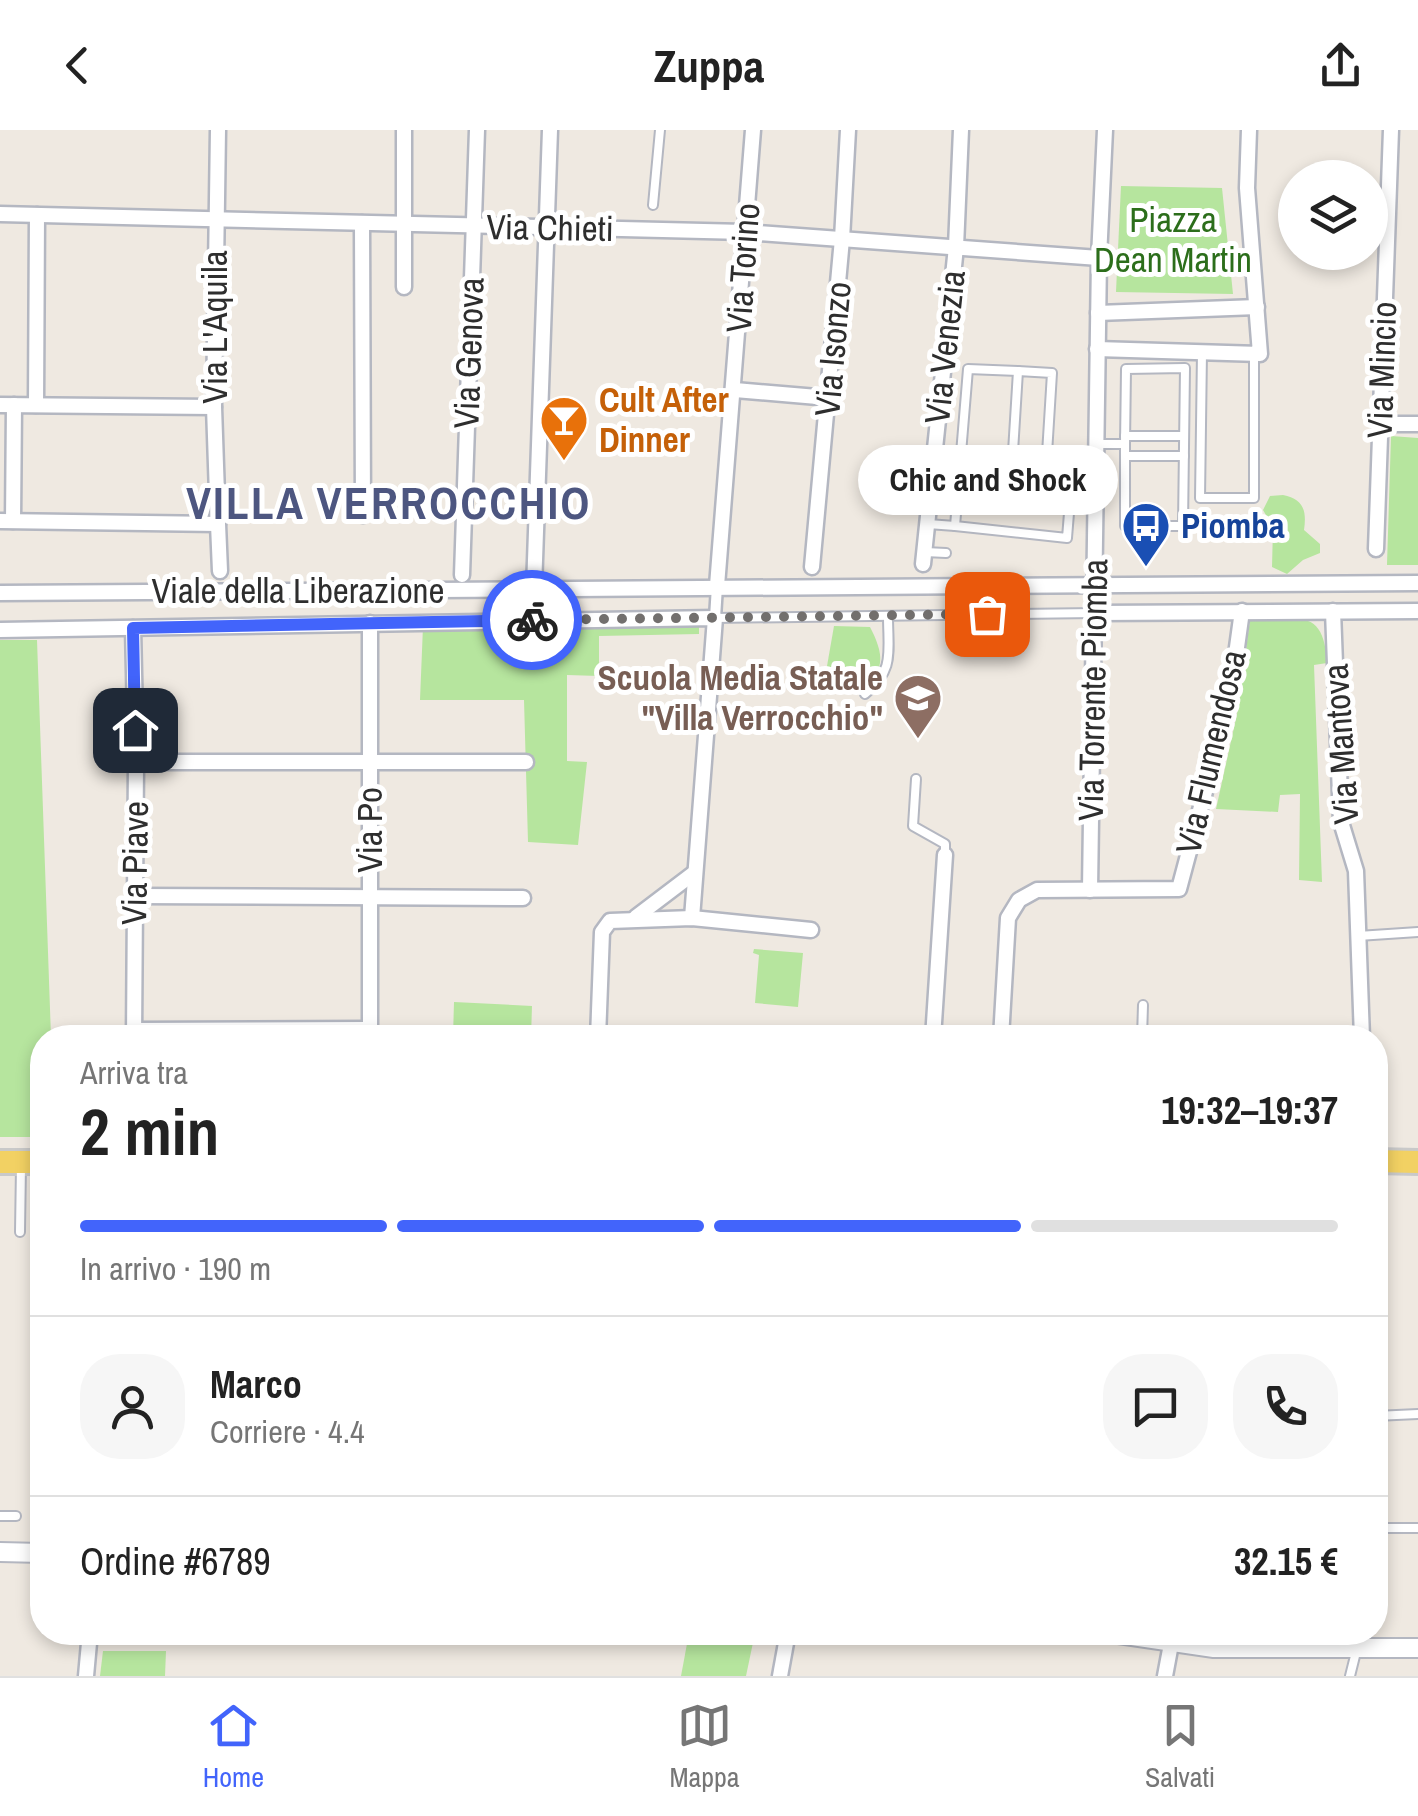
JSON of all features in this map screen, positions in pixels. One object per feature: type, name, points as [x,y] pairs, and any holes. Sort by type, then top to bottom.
[{"type":"main road","points":[[1388,1161],[1418,1162]]},
{"type":"street","name":"Via L'Aquila","points":[[218,130],[214,407],[220,570]]},
{"type":"street","points":[[404,130],[404,287]]},
{"type":"street","name":"Via Genova","points":[[462,575],[477,130]]},
{"type":"street","points":[[534,589],[550,130]]},
{"type":"street","name":"Via Torino","points":[[716,586],[753,130]]},
{"type":"street","name":"Via Isonzo","points":[[812,568],[829,398],[848,130]]},
{"type":"street","name":"Via Venezia","points":[[924,558],[956,246],[962,130]]},
{"type":"street","name":"Via Torrente Piomba","points":[[1090,890],[1097,350],[1106,130]]},
{"type":"street","points":[[1097,350],[1257,354],[1247,188],[1248,130]]},
{"type":"street","name":"Via Mincio","points":[[1376,550],[1391,130]]},
{"type":"street","name":"Via Chieti","points":[[0,214],[745,232],[1099,258]]},
{"type":"street","points":[[36,405],[37,215]]},
{"type":"street","points":[[362,224],[363,515]]},
{"type":"street","points":[[1098,312],[1257,307]]},
{"type":"street","points":[[734,390],[829,398]]},
{"type":"street","points":[[214,407],[7,405],[6,521],[218,524]]},
{"type":"street","points":[[1380,424],[1418,424]]},
{"type":"street","name":"Viale della Liberazione","points":[[0,593],[1418,583]]},
{"type":"street","points":[[692,918],[716,586]]},
{"type":"street","name":"Via Flumendosa","points":[[1002,1025],[1008,918],[1012,908],[1028,893],[1179,889],[1230,698],[1242,611]]},
{"type":"street","name":"Via Mantova","points":[[1333,611],[1341,822],[1356,871],[1361,1025]]},
{"type":"street","points":[[1096,613],[1418,611]]},
{"type":"street","points":[[0,630],[714,618]]},
{"type":"street","name":"Via Po","points":[[370,623],[370,1025]]},
{"type":"street","name":"Via Piave","points":[[133,628],[134,1025]]},
{"type":"street","points":[[136,762],[526,762]]},
{"type":"street","points":[[934,1025],[945,854]]},
{"type":"street","points":[[635,918],[694,873]]},
{"type":"street","points":[[134,896],[523,898]]},
{"type":"street","points":[[598,1025],[602,932],[610,920],[692,918],[811,930]]},
{"type":"street","points":[[0,1552],[30,1553]]},
{"type":"street","points":[[86,1676],[89,1645]]},
{"type":"street","points":[[780,1676],[786,1645]]},
{"type":"street","points":[[1166,1676],[1171,1645]]},
{"type":"street","points":[[1303,1645],[1418,1648]]},
{"type":"lane","points":[[653,205],[660,130]]},
{"type":"lane","points":[[1202,352],[1200,498],[1254,498],[1257,354]]},
{"type":"lane","points":[[1183,526],[1185,368],[1126,369],[1125,526],[1183,526],[1249,526]]},
{"type":"lane","points":[[955,526],[968,369],[1052,374],[1045,486]]},
{"type":"lane","points":[[1018,371],[1011,484],[1096,489]]},
{"type":"lane","points":[[1096,444],[1184,436]]},
{"type":"lane","points":[[1125,456],[1184,456]]},
{"type":"lane","points":[[928,524],[1068,538],[1070,488]]},
{"type":"lane","points":[[924,558],[946,553]]},
{"type":"lane","points":[[714,618],[1096,613]]},
{"type":"lane","points":[[865,694],[880,682],[888,666],[888,616]]},
{"type":"lane","points":[[916,779],[914,826],[945,844],[945,854]]},
{"type":"lane","points":[[1358,936],[1418,932]]},
{"type":"lane","points":[[1142,1006],[1142,1025]]},
{"type":"lane","points":[[20,1232],[21,1162]]},
{"type":"lane","points":[[1388,1415],[1418,1414]]},
{"type":"lane","points":[[0,1516],[16,1516]]},
{"type":"lane","points":[[1388,1528],[1418,1528]]},
{"type":"lane","points":[[1350,1676],[1357,1648]]},
{"type":"green space","name":"Piazza Dean Martin","points":[[1121,186],[1222,188],[1233,294],[1116,292]]},
{"type":"green space","points":[[1391,436],[1418,438],[1418,565],[1387,565]]},
{"type":"green space","points":[[1283,495],[1299,503],[1304,511],[1304,530],[1320,544],[1320,553],[1303,560],[1287,574],[1272,567],[1273,527],[1263,510],[1270,496]]},
{"type":"green space","points":[[1250,620],[1305,620],[1320,632],[1325,644],[1327,663],[1314,665],[1322,882],[1299,880],[1300,794],[1280,795],[1278,812],[1216,809],[1237,714]]},
{"type":"green space","points":[[699,622],[699,634],[599,636],[599,676],[567,675],[567,761],[587,762],[578,845],[528,842],[524,700],[420,700],[423,626]]},
{"type":"green space","points":[[834,626],[870,627],[878,644],[879,668],[864,681],[823,689]]},
{"type":"green space","points":[[0,640],[37,640],[51,1025],[30,1025],[30,1137],[0,1137]]},
{"type":"green space","points":[[754,949],[803,953],[798,1007],[755,1003],[759,955],[753,953]]},
{"type":"green space","points":[[454,1002],[532,1006],[531,1025],[453,1025]]},
{"type":"green space","points":[[687,1645],[752,1645],[746,1676],[681,1676]]},
{"type":"green space","points":[[103,1651],[166,1651],[165,1676],[100,1676]]},
{"type":"way so far","points":[[532,620],[987,614]]},
{"type":"place","name":"Cult After Dinner","points":[[564,462]]},
{"type":"place","name":"Piomba","points":[[1146,568]]},
{"type":"place","name":"Chic and Shock","points":[[987,614]]},
{"type":"place","name":"Scuola Media Statale \"Villa Verrocchio\"","points":[[918,740]]},
{"type":"district","name":"VILLA VERROCCHIO","points":[[389,503]]},
{"type":"route","points":[[135,730],[133,628],[532,620]]}]
